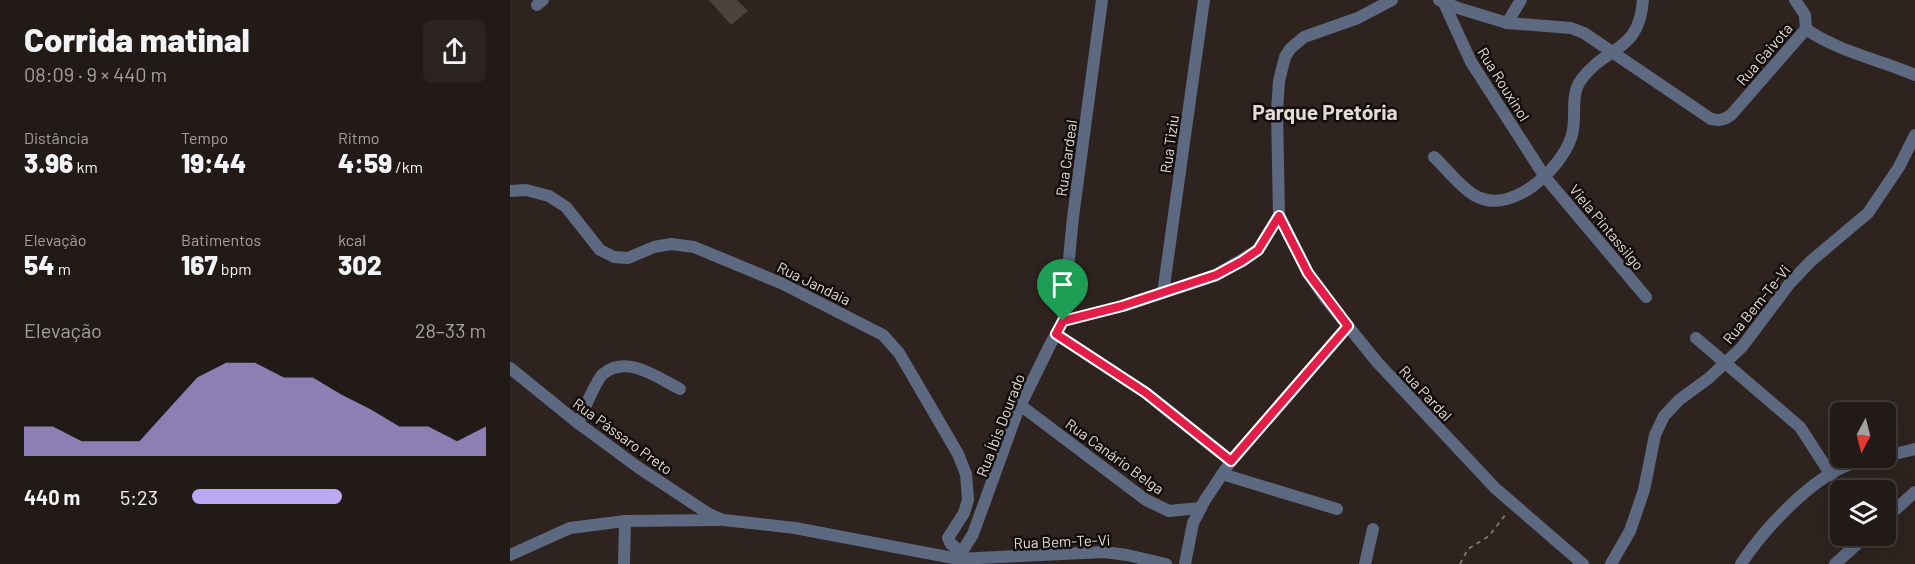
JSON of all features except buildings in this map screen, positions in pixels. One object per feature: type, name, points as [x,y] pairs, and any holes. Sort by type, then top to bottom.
[{"type":"street","name":"Rua Cardeal","points":[[1063,321],[1073,217],[1102,0]]},
{"type":"street","name":"Rua Tiziu","points":[[1163,293],[1204,0]]},
{"type":"street","points":[[1063,321],[1163,293],[1216,275],[1258,250],[1279,216],[1277,111],[1279,81],[1285,57],[1290,49],[1304,37],[1358,18],[1392,0]]},
{"type":"street","points":[[1507,22],[1521,0]]},
{"type":"street","points":[[1434,157],[1470,192],[1484,199],[1496,201],[1506,199],[1524,191],[1545,177],[1571,139],[1580,80],[1632,38],[1642,11],[1643,0]]},
{"type":"street","name":"Rua Gaivota","points":[[1612,52],[1711,119],[1722,121],[1731,115],[1806,29],[1805,15],[1794,0]]},
{"type":"street","points":[[1441,2],[1507,22],[1570,28],[1584,33],[1612,52]]},
{"type":"street","name":"Rua Rouxinol","points":[[1441,2],[1471,62],[1545,177]]},
{"type":"street","points":[[1806,29],[1847,51],[1915,75]]},
{"type":"street","name":"Rua Bem-Te-Vi","points":[[1611,564],[1630,531],[1644,490],[1655,435],[1664,416],[1679,400],[1726,363],[1750,338],[1790,283],[1811,261],[1856,225],[1872,208],[1899,167],[1915,135]]},
{"type":"street","name":"Viela Pintassilgo","points":[[1545,177],[1646,297]]},
{"type":"street","name":"Rua Jandaia","points":[[510,191],[526,190],[549,196],[566,207],[600,250],[614,257],[628,258],[654,247],[671,244],[694,247],[781,283],[883,335],[899,353],[958,454],[966,474],[968,500],[964,513],[948,538],[958,559]]},
{"type":"street","name":"Rua Pardal","points":[[1279,216],[1308,273],[1377,362],[1512,504],[1583,564]]},
{"type":"street","name":"Rua Íbis Dourado","points":[[958,559],[974,534],[1020,405],[1063,321]]},
{"type":"street","points":[[1185,564],[1193,523],[1222,474],[1348,326]]},
{"type":"street","points":[[1056,334],[1146,393],[1231,461]]},
{"type":"street","points":[[1696,338],[1800,427],[1831,475]]},
{"type":"street","points":[[578,423],[602,375],[616,366],[636,367],[680,389]]},
{"type":"street","name":"Rua Pássaro Preto","points":[[510,368],[578,423],[639,468],[709,514],[723,520]]},
{"type":"street","name":"Rua Canário Belga","points":[[1020,405],[1146,500],[1168,510],[1200,508]]},
{"type":"street","points":[[1896,454],[1915,449]]},
{"type":"street","points":[[1741,564],[1754,545],[1785,510],[1814,485],[1843,468]]},
{"type":"street","points":[[1222,474],[1337,509]]},
{"type":"street","points":[[1896,509],[1915,492]]},
{"type":"street","name":"Rua Pássaro Preto","points":[[510,555],[570,528],[626,521],[723,520],[795,528],[958,559]]},
{"type":"street","points":[[624,564],[626,521]]},
{"type":"street","points":[[1365,564],[1372,529]]},
{"type":"street","points":[[1835,564],[1855,546]]},
{"type":"street","name":"Rua Bem-Te-Vi","points":[[958,559],[1080,552],[1127,555],[1166,564]]},
{"type":"street","points":[[1116,564],[1127,555]]},
{"type":"path","points":[[1460,564],[1468,549],[1489,536],[1512,504]]},
{"type":"district","name":"Parque Pretória","points":[[1325,111]]},
{"type":"route","points":[[1279,216],[1308,273],[1348,326],[1231,461],[1146,393],[1056,334],[1063,321],[1122,306],[1216,275],[1258,250],[1279,216]]}]
